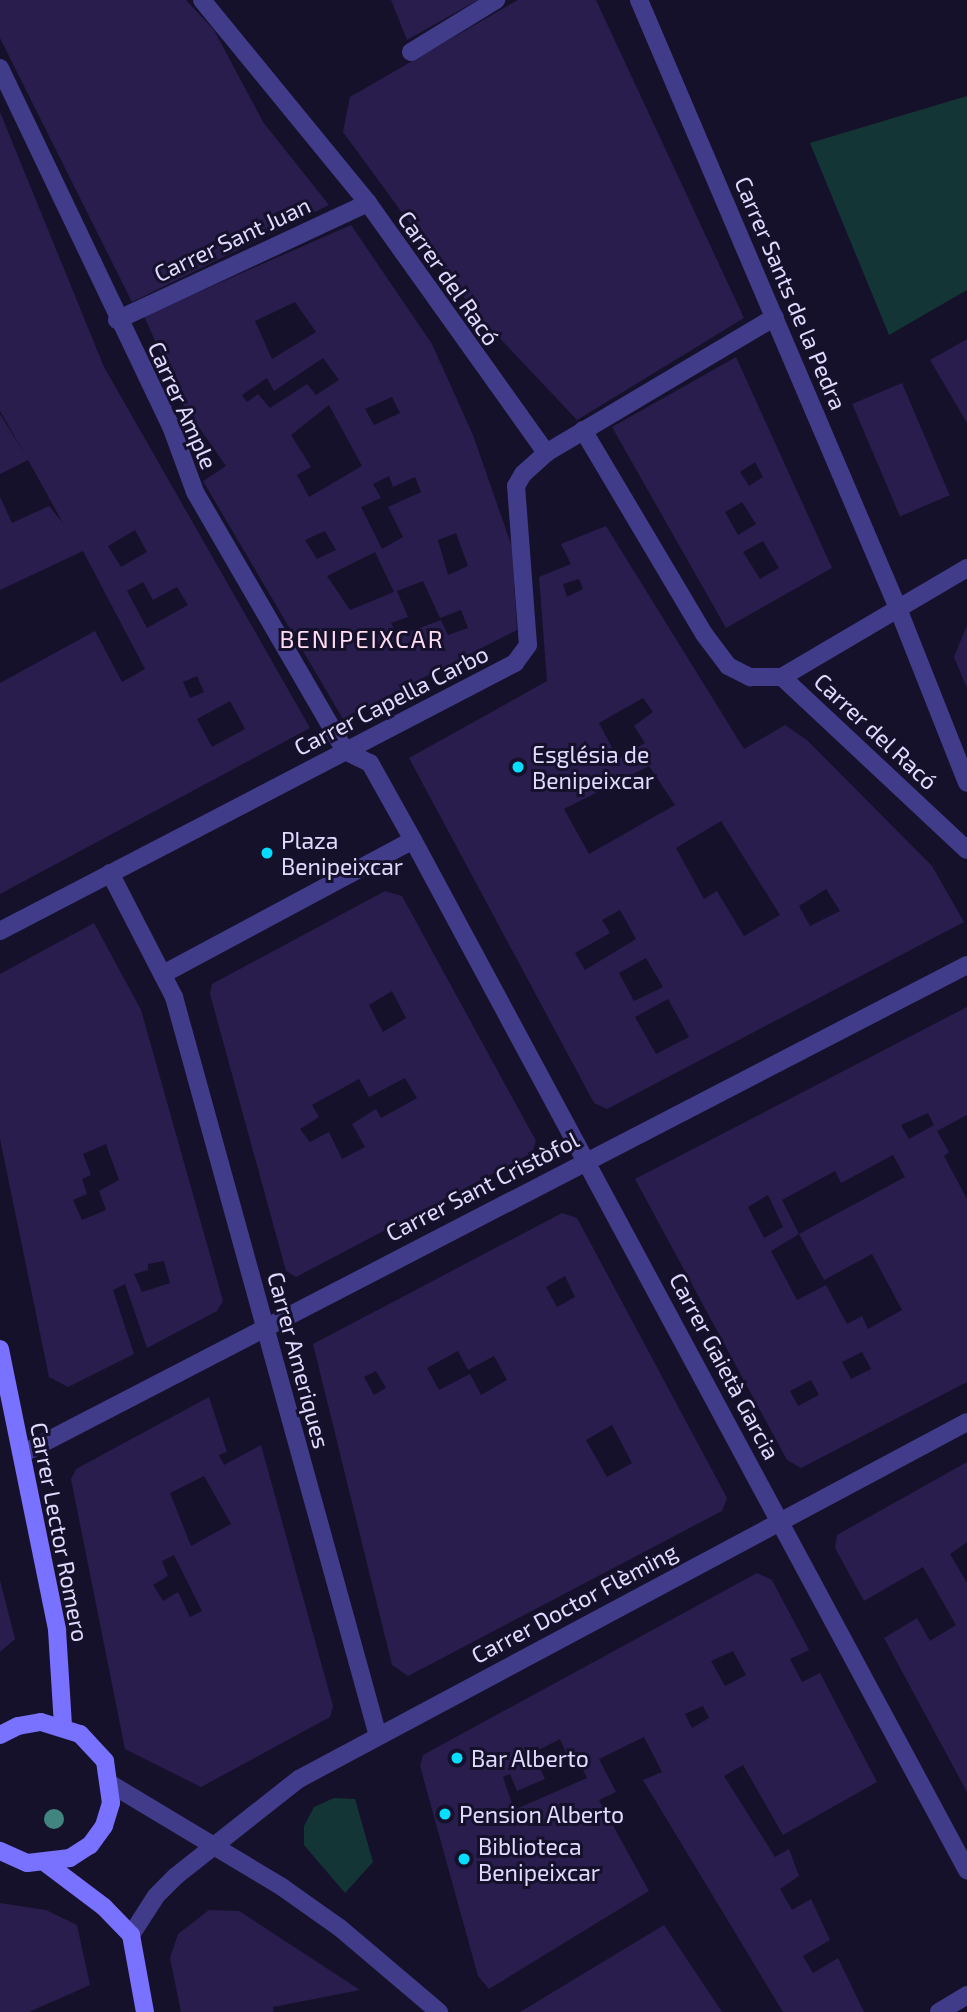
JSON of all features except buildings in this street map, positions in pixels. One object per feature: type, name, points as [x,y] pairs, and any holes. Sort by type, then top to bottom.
[{"type":"street","points":[[411,52],[496,0]]},
{"type":"street","name":"Carrer Sants de la Pedra","points":[[639,0],[897,606],[967,783]]},
{"type":"street","name":"Carrer del Racó","points":[[209,2],[368,203],[546,453]]},
{"type":"street","name":"Carrer Ample","points":[[0,68],[117,320],[172,429],[195,492],[345,751]]},
{"type":"street","name":"Carrer Sant Juan","points":[[117,320],[368,203]]},
{"type":"street","name":"Carrer Capella Carbo","points":[[0,930],[525,656],[528,645],[516,486],[546,453],[775,317]]},
{"type":"street","name":"Carrer del Racó","points":[[583,430],[704,634],[728,666],[750,677],[782,677],[897,606],[967,568]]},
{"type":"street","name":"Carrer del Racó","points":[[782,677],[967,850]]},
{"type":"street","name":"Carrer Gaietà Garcia","points":[[345,751],[370,763],[967,1870]]},
{"type":"street","points":[[164,972],[413,841]]},
{"type":"street","name":"Carrer Ameriques","points":[[110,873],[164,972],[174,997],[378,1736]]},
{"type":"street","name":"Carrer Sant Cristòfol","points":[[22,1454],[264,1325],[967,965]]},
{"type":"street","name":"Carrer Lector Romero","points":[[0,1349],[57,1629],[63,1726]]},
{"type":"street","name":"Carrer Doctor Flèming","points":[[131,1935],[156,1896],[299,1779],[967,1423]]},
{"type":"street","points":[[0,1735],[18,1726],[41,1722],[63,1726],[94,1746],[104,1761],[111,1803],[104,1826],[90,1845],[70,1858],[47,1864],[27,1863],[0,1851]]},
{"type":"street","points":[[109,1783],[216,1845],[340,1928],[439,2012]]},
{"type":"street","points":[[47,1864],[104,1907],[131,1935],[145,2012]]},
{"type":"street","points":[[939,2012],[967,1995]]},
{"type":"green space","points":[[967,96],[967,290],[889,335],[810,143]]},
{"type":"green space","points":[[334,1798],[355,1799],[373,1862],[345,1893],[304,1845],[304,1826],[314,1807]]},
{"type":"place","name":"Església de Benipeixcar","points":[[518,767]]},
{"type":"place","name":"Plaza Benipeixcar","points":[[267,853]]},
{"type":"place","name":"Bar Alberto","points":[[457,1758]]},
{"type":"place","name":"Pension Alberto","points":[[445,1814]]},
{"type":"place","name":"Biblioteca Benipeixcar","points":[[464,1859]]},
{"type":"district","name":"BENIPEIXCAR","points":[[362,639]]}]
